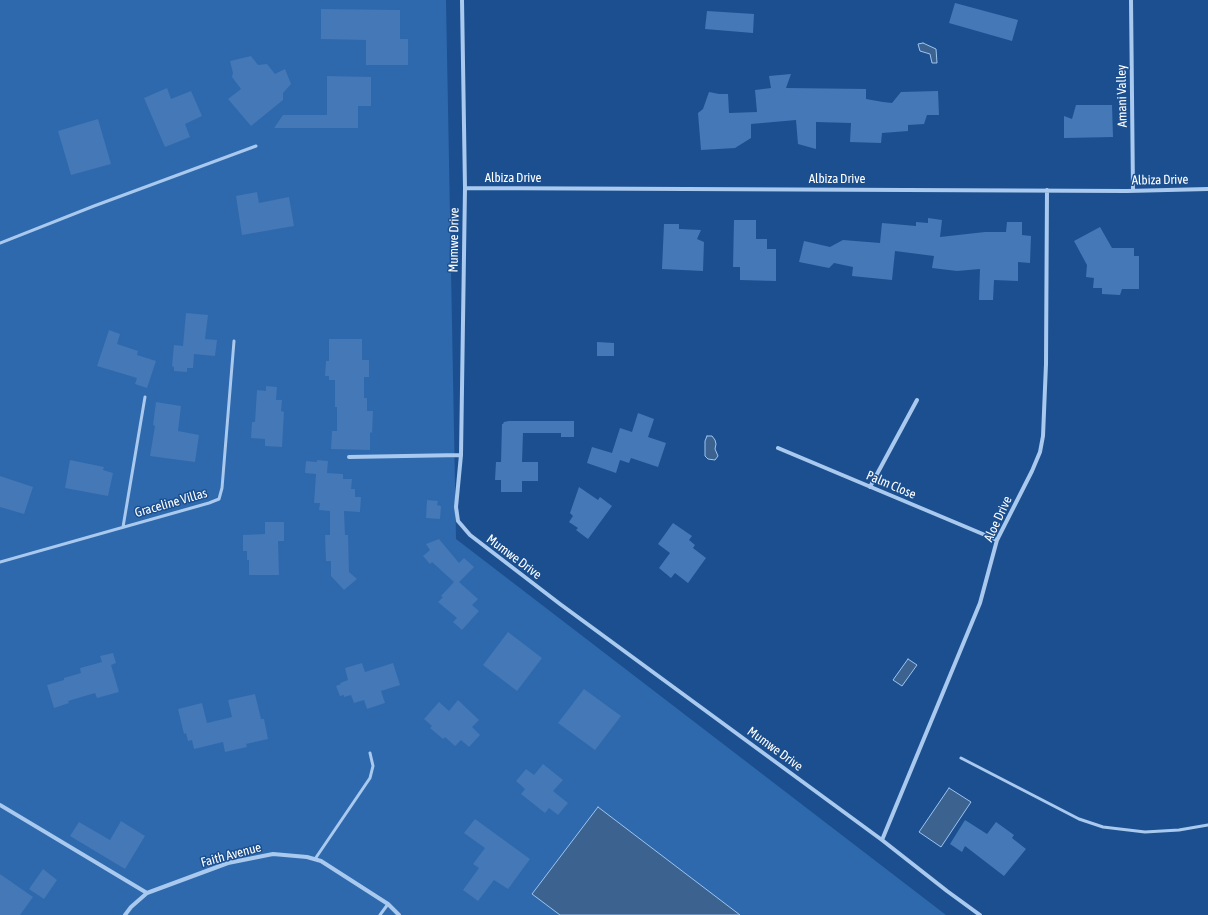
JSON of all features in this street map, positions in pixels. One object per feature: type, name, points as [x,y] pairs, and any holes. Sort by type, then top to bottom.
[{"type":"street","name":"Mumwe Drive","points":[[462,0],[465,188],[461,455],[456,507],[458,521],[470,535],[560,604],[882,840],[980,915]]},
{"type":"street","name":"Amani Valley","points":[[1131,0],[1133,191]]},
{"type":"street","name":"Albiza Drive","points":[[465,188],[1133,191],[1208,189]]},
{"type":"street","name":"Aloe Drive","points":[[882,840],[980,603],[997,540],[1032,472],[1040,452],[1043,436],[1046,364],[1047,190]]},
{"type":"street","points":[[870,487],[917,400]]},
{"type":"street","name":"Palm Close","points":[[778,448],[997,540]]},
{"type":"street","points":[[350,457],[461,455]]},
{"type":"street","points":[[0,805],[147,893]]},
{"type":"street","name":"Faith Avenue","points":[[125,915],[147,893],[228,863],[273,854],[321,861],[388,904],[399,915]]},
{"type":"lane","points":[[0,243],[94,206],[256,146]]},
{"type":"lane","name":"Graceline Villas","points":[[0,562],[123,528],[219,499],[222,488],[234,341]]},
{"type":"lane","points":[[123,528],[145,397]]},
{"type":"lane","points":[[315,859],[370,778],[373,766],[370,753]]},
{"type":"lane","points":[[961,758],[1079,819],[1103,827],[1145,832],[1179,830],[1208,825]]},
{"type":"lane","points":[[380,915],[388,904]]},
{"type":"shaded area","points":[[0,0],[446,0],[456,539],[946,915],[0,915]]},
{"type":"shaded area","points":[[923,43],[936,49],[937,63],[932,63],[930,54],[920,51],[918,44]]},
{"type":"shaded area","points":[[707,436],[712,436],[715,440],[715,449],[718,456],[715,460],[708,459],[705,456],[705,441]]},
{"type":"shaded area","points":[[908,659],[917,665],[902,686],[893,680]]},
{"type":"shaded area","points":[[949,788],[971,802],[941,847],[919,832]]},
{"type":"shaded area","points":[[598,807],[740,915],[560,915],[532,894]]},
{"type":"building","points":[[955,3],[1018,20],[1012,41],[949,23]]},
{"type":"building","points":[[321,9],[400,10],[400,39],[408,39],[408,65],[366,65],[366,40],[321,39]]},
{"type":"building","points":[[707,11],[754,14],[753,33],[705,29]]},
{"type":"building","points":[[251,56],[258,65],[267,64],[275,74],[285,69],[291,84],[283,93],[283,100],[251,126],[228,99],[241,89],[232,77],[233,73],[230,61]]},
{"type":"building","points":[[791,74],[786,88],[866,89],[866,99],[883,102],[892,103],[901,92],[938,91],[939,115],[927,115],[924,124],[908,125],[908,131],[882,133],[881,143],[850,142],[851,123],[816,122],[816,149],[798,144],[796,120],[751,124],[751,138],[735,148],[701,150],[698,113],[703,109],[709,92],[728,94],[729,113],[757,112],[755,90],[771,88],[769,76]]},
{"type":"building","points":[[327,76],[371,77],[371,106],[358,106],[358,128],[274,128],[283,115],[327,115]]},
{"type":"building","points":[[167,88],[171,99],[191,91],[202,116],[185,124],[190,137],[165,147],[144,98]]},
{"type":"building","points":[[1076,105],[1112,105],[1113,137],[1064,138],[1064,116],[1072,119]]},
{"type":"building","points":[[98,119],[111,164],[71,175],[58,131]]},
{"type":"building","points":[[257,192],[259,203],[289,197],[294,226],[242,235],[236,196]]},
{"type":"building","points":[[928,218],[942,220],[940,237],[985,232],[1006,232],[1007,222],[1022,222],[1022,235],[1031,236],[1030,263],[1018,262],[1018,281],[994,280],[993,300],[979,300],[980,269],[957,271],[932,268],[934,256],[895,251],[892,280],[852,276],[853,267],[834,263],[829,268],[799,262],[804,241],[830,247],[843,240],[880,243],[882,223],[916,226],[916,222],[928,223]]},
{"type":"building","points":[[734,220],[756,220],[756,239],[767,239],[767,249],[776,249],[776,281],[740,280],[740,267],[733,267]]},
{"type":"building","points":[[664,224],[679,224],[679,229],[701,230],[697,239],[704,242],[703,271],[662,269]]},
{"type":"building","points":[[1100,227],[1112,248],[1134,248],[1134,256],[1139,256],[1139,289],[1122,289],[1120,295],[1102,294],[1102,288],[1093,288],[1094,278],[1086,277],[1087,265],[1074,241]]},
{"type":"building","points":[[186,313],[208,315],[205,339],[217,340],[215,356],[194,354],[193,368],[187,368],[187,372],[174,371],[174,367],[172,366],[174,345],[183,346]]},
{"type":"building","points":[[109,330],[120,334],[117,344],[138,351],[137,355],[156,361],[147,388],[135,384],[137,378],[97,366]]},
{"type":"building","points":[[329,339],[362,339],[362,360],[369,360],[369,377],[364,377],[364,398],[367,398],[367,411],[373,411],[372,433],[370,432],[370,450],[331,449],[332,431],[337,431],[337,407],[335,407],[335,380],[329,380],[329,376],[325,376],[326,361],[329,361]]},
{"type":"building","points":[[597,342],[614,343],[614,356],[597,356]]},
{"type":"building","points":[[266,386],[277,387],[276,400],[282,400],[281,411],[284,412],[282,447],[265,446],[265,439],[251,438],[252,422],[255,422],[257,390],[266,391]]},
{"type":"building","points":[[156,402],[181,406],[178,431],[199,435],[195,462],[150,456],[155,426],[153,425]]},
{"type":"building","points":[[638,413],[654,419],[648,437],[666,443],[658,467],[631,458],[629,463],[620,460],[616,473],[587,463],[592,447],[612,453],[620,428],[632,432]]},
{"type":"building","points":[[509,421],[574,421],[574,437],[561,437],[561,433],[523,433],[522,462],[538,462],[538,481],[522,481],[522,492],[501,492],[501,480],[495,480],[496,462],[501,462],[502,424]]},
{"type":"building","points":[[70,460],[104,467],[103,470],[113,473],[108,496],[65,488]]},
{"type":"building","points":[[317,460],[328,461],[327,473],[343,474],[343,479],[352,479],[351,489],[355,489],[355,497],[361,497],[360,512],[344,511],[345,535],[348,535],[349,572],[357,579],[344,590],[331,576],[331,561],[326,561],[325,535],[330,535],[330,511],[319,510],[320,503],[314,503],[316,474],[305,473],[306,461],[317,462]]},
{"type":"building","points":[[0,476],[33,487],[24,514],[0,507]]},
{"type":"building","points":[[579,487],[598,500],[600,497],[612,506],[588,539],[576,530],[578,528],[569,522],[573,516],[570,513]]},
{"type":"building","points":[[427,500],[438,501],[437,505],[441,506],[440,519],[426,518]]},
{"type":"building","points":[[265,522],[284,522],[284,541],[278,541],[279,575],[249,575],[249,560],[247,560],[247,551],[243,551],[243,535],[265,534]]},
{"type":"building","points":[[673,523],[692,536],[689,540],[695,545],[693,548],[706,558],[688,583],[675,573],[671,578],[659,568],[670,553],[658,544]]},
{"type":"building","points":[[439,539],[459,563],[464,558],[474,567],[459,582],[478,599],[472,605],[479,611],[462,630],[453,622],[457,618],[438,602],[443,597],[441,596],[454,582],[432,562],[430,564],[423,556],[430,550],[426,544]]},
{"type":"building","points":[[508,632],[542,658],[517,691],[483,665]]},
{"type":"building","points":[[113,653],[116,663],[111,665],[119,692],[97,698],[95,693],[68,701],[69,703],[54,708],[47,685],[81,673],[80,668],[102,662],[100,656]]},
{"type":"building","points":[[362,663],[365,672],[393,663],[400,685],[381,691],[385,703],[367,709],[364,700],[354,703],[351,695],[344,697],[344,695],[340,696],[336,686],[348,680],[345,668]]},
{"type":"building","points":[[584,689],[621,716],[595,750],[558,723]]},
{"type":"building","points":[[255,694],[261,719],[264,719],[268,739],[246,744],[247,747],[225,752],[223,742],[194,749],[192,740],[188,741],[186,733],[184,734],[178,709],[202,703],[207,723],[232,717],[228,700]]},
{"type":"building","points":[[458,700],[479,720],[472,727],[480,735],[469,747],[461,740],[455,746],[445,737],[443,739],[430,728],[432,726],[424,719],[439,702],[449,711]]},
{"type":"building","points":[[543,764],[563,780],[553,791],[568,803],[558,815],[549,808],[545,813],[521,794],[525,789],[516,781],[526,769],[534,775]]},
{"type":"building","points":[[475,819],[530,859],[508,889],[494,880],[478,901],[463,890],[479,868],[473,864],[485,848],[464,833]]},
{"type":"building","points":[[965,820],[987,834],[996,822],[1014,835],[1012,838],[1026,849],[1004,876],[965,846],[962,852],[950,844]]},
{"type":"building","points":[[121,821],[145,836],[125,869],[70,836],[79,822],[110,840]]},
{"type":"building","points":[[43,869],[57,880],[44,899],[29,889]]},
{"type":"building","points":[[0,874],[33,897],[20,915],[0,915]]}]
